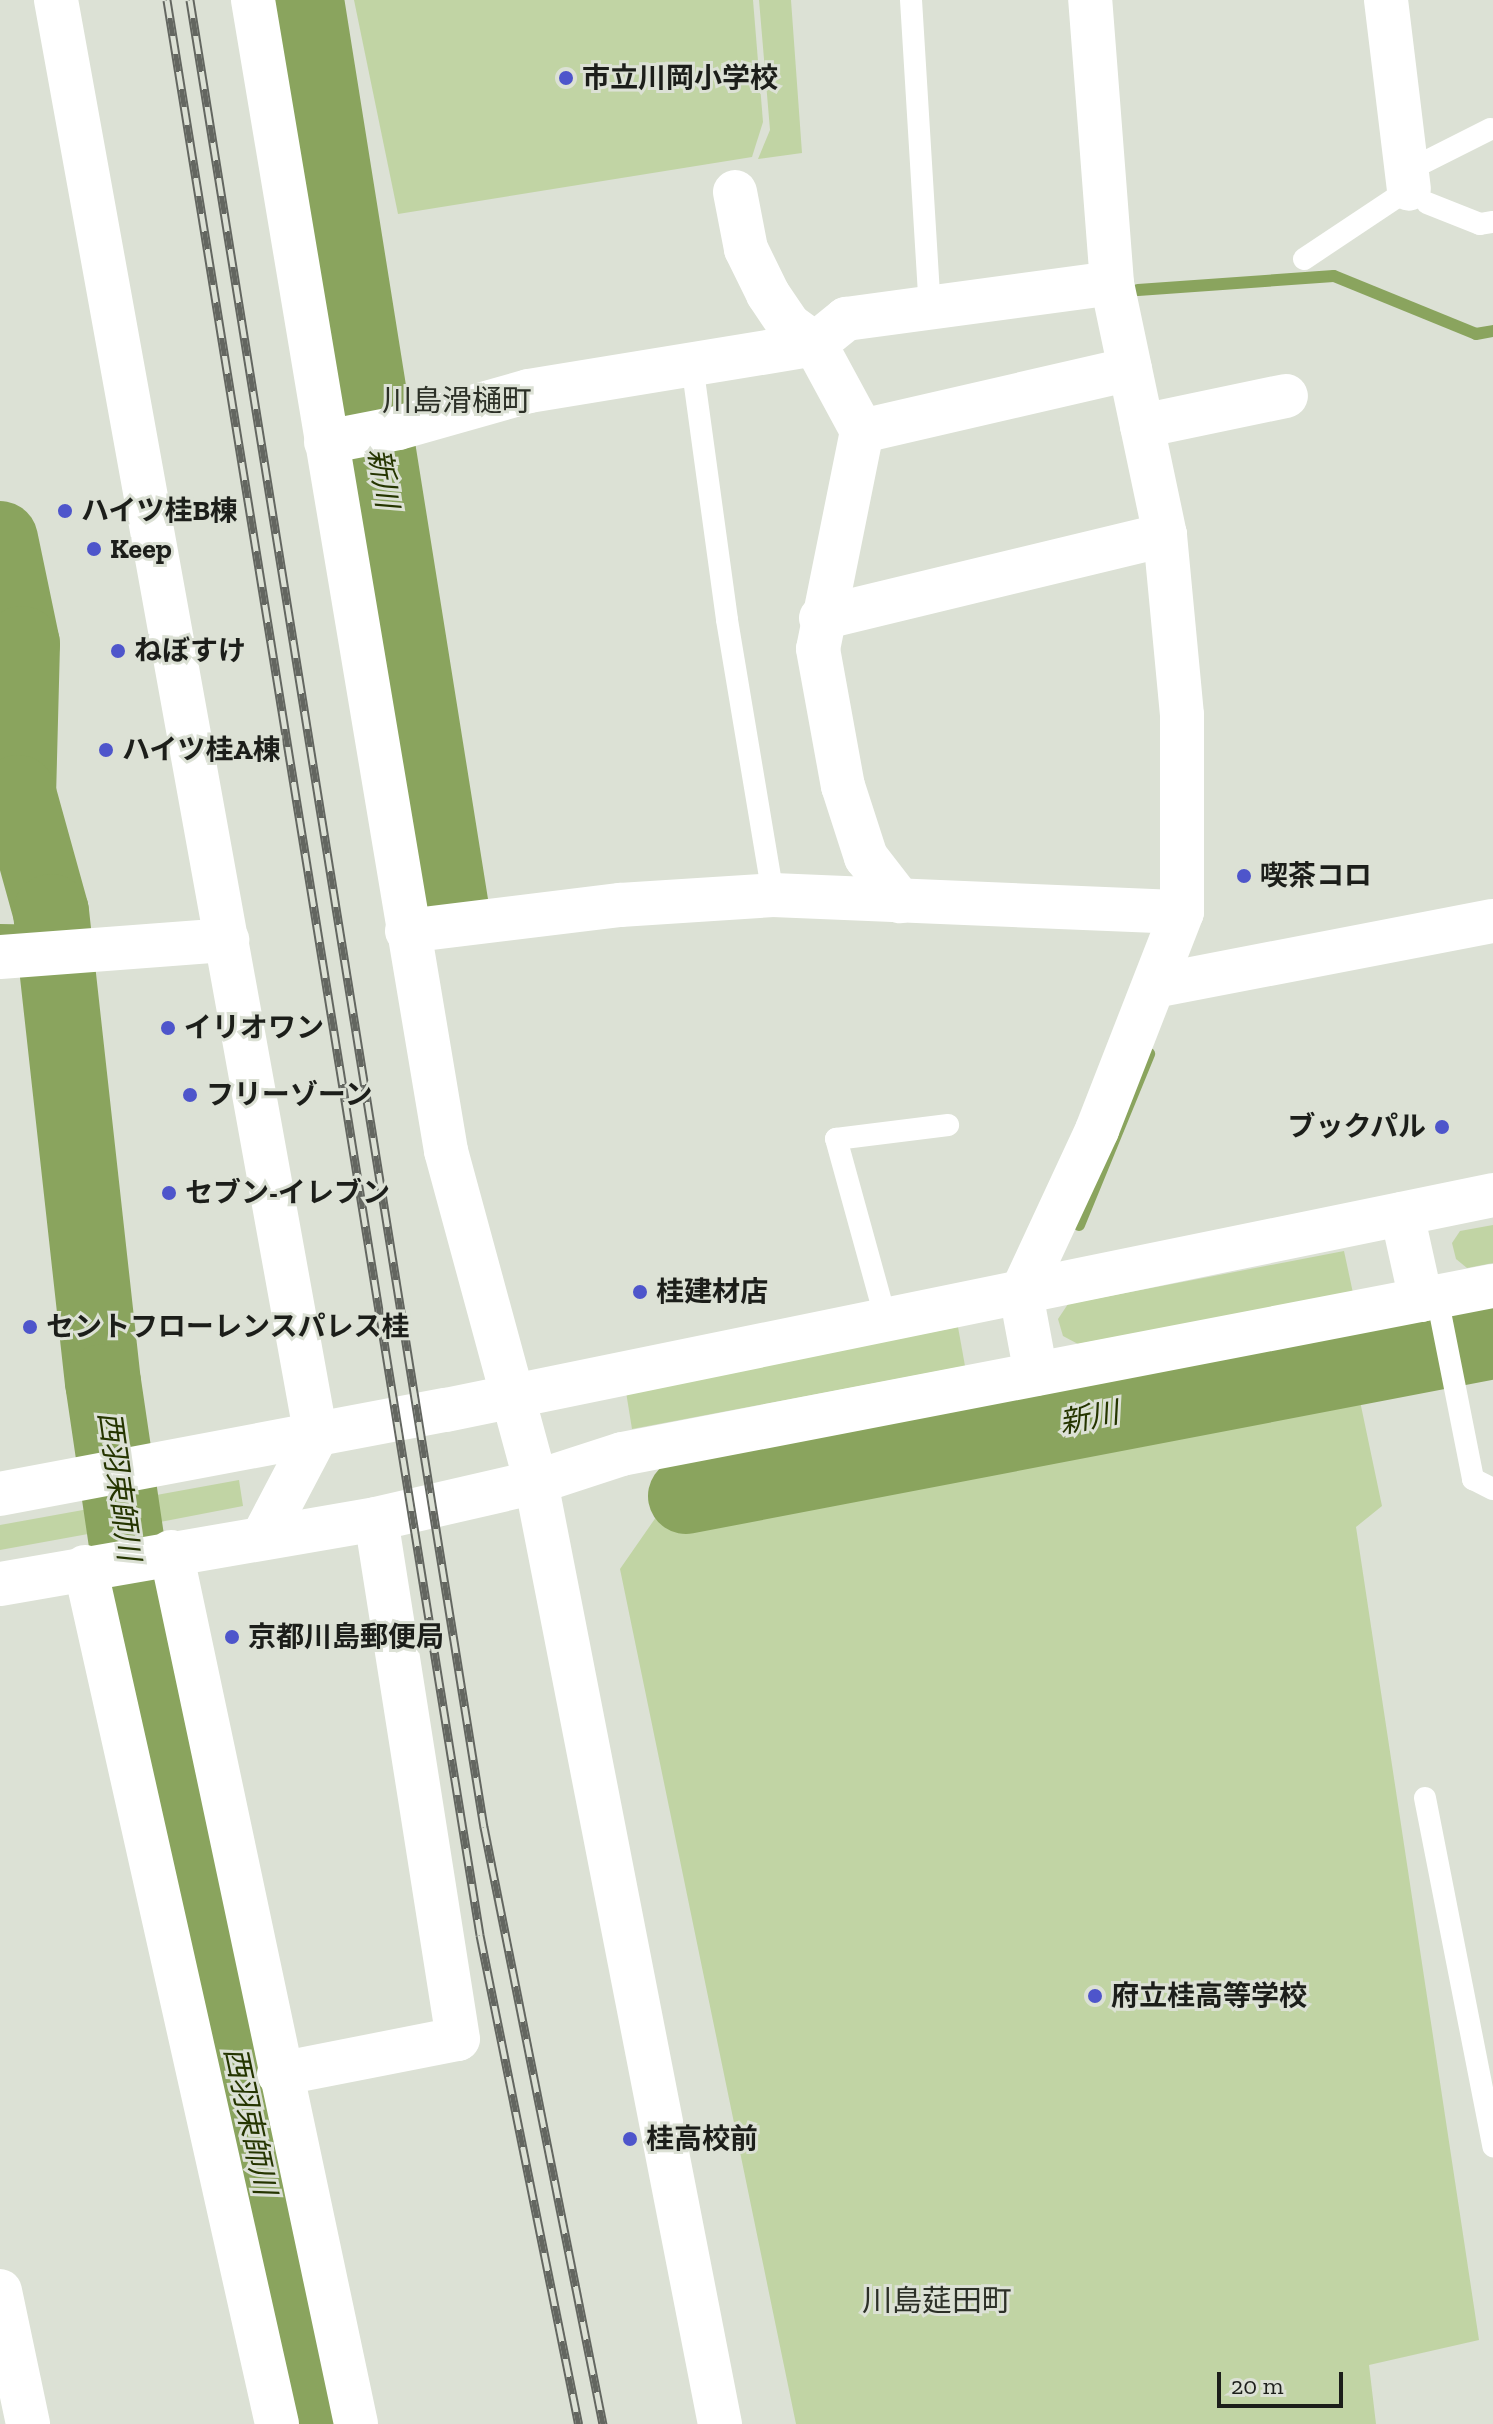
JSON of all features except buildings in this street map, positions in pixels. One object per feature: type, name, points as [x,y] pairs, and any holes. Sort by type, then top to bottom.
[{"type":"street","points":[[56,0],[316,1436],[264,1535]]},
{"type":"street","points":[[253,0],[362,435],[446,1151],[510,1397],[536,1482],[720,2424]]},
{"type":"street","points":[[1036,1374],[1021,1294],[1097,1130],[1182,912],[1182,715],[1165,535],[1112,283],[1090,0]]},
{"type":"street","points":[[1386,0],[1415,187]]},
{"type":"street","points":[[735,192],[746,249],[768,294],[789,325],[815,344],[862,431],[821,618],[818,649],[843,786],[866,857],[900,901]]},
{"type":"street","points":[[362,435],[529,391],[815,344],[846,319],[1112,283]]},
{"type":"street","points":[[862,431],[1130,369]]},
{"type":"street","points":[[1142,426],[1286,396]]},
{"type":"street","points":[[821,618],[1165,535]]},
{"type":"street","points":[[420,929],[478,920],[773,895],[1182,912]]},
{"type":"street","points":[[1155,986],[1493,921]]},
{"type":"street","points":[[11,957],[227,940]]},
{"type":"street","points":[[0,1494],[316,1436],[1493,1195]]},
{"type":"street","points":[[1402,1214],[1429,1299]]},
{"type":"street","points":[[0,1584],[264,1535],[376,1519],[536,1482],[622,1454],[1493,1286]]},
{"type":"street","points":[[279,2074],[458,2039],[376,1519]]},
{"type":"street","points":[[162,1553],[356,2424]]},
{"type":"street","points":[[96,1566],[277,2424]]},
{"type":"street","points":[[0,2291],[28,2424]]},
{"type":"lane","points":[[911,0],[930,307]]},
{"type":"lane","points":[[1304,259],[1415,187],[1490,129]]},
{"type":"lane","points":[[1415,187],[1480,224],[1493,222]]},
{"type":"lane","points":[[692,364],[727,620],[773,895]]},
{"type":"lane","points":[[886,1320],[836,1139],[948,1125]]},
{"type":"lane","points":[[1429,1299],[1473,1479],[1493,1489]]},
{"type":"lane","points":[[1425,1798],[1493,2146]]},
{"type":"green space","name":"市立川岡小学校","points":[[354,0],[753,0],[763,122],[752,157],[398,214]]},
{"type":"green space","points":[[759,0],[791,0],[802,153],[758,159],[770,130]]},
{"type":"green space","points":[[1493,1225],[1493,1263],[1467,1268],[1456,1259],[1452,1243],[1460,1231]]},
{"type":"green space","points":[[1344,1251],[1353,1293],[1078,1344],[1063,1336],[1058,1319],[1068,1304]]},
{"type":"green space","points":[[958,1327],[965,1366],[632,1429],[626,1392]]},
{"type":"green space","name":"府立桂高等学校","points":[[1356,1382],[1382,1506],[1356,1527],[1479,2340],[1369,2365],[1376,2424],[796,2424],[620,1569],[661,1510]]},
{"type":"green space","points":[[239,1480],[243,1506],[155,1523],[151,1496]]},
{"type":"green space","points":[[94,1508],[99,1532],[0,1550],[0,1525]]},
{"type":"waterway","name":"新川","points":[[306,0],[451,908]]},
{"type":"waterway","points":[[1138,290],[1334,276],[1476,334],[1493,331]]},
{"type":"waterway","name":"西羽束師川","points":[[0,539],[22,644],[18,793],[51,912],[103,1382],[135,1599],[316,2424]]},
{"type":"waterway","points":[[0,930],[53,931]]},
{"type":"waterway","points":[[1079,1225],[1149,1054]]},
{"type":"waterway","name":"新川","points":[[686,1496],[1493,1341]]},
{"type":"railway","points":[[167,0],[480,1935],[579,2424]]},
{"type":"railway","points":[[190,0],[484,1827],[603,2424]]},
{"type":"place","name":"市立川岡小学校","points":[[566,78]]},
{"type":"place","name":"ハイツ桂B棟","points":[[65,511]]},
{"type":"place","name":"Keep","points":[[94,549]]},
{"type":"place","name":"ねぼすけ","points":[[118,651]]},
{"type":"place","name":"ハイツ桂A棟","points":[[106,750]]},
{"type":"place","name":"喫茶コロ","points":[[1244,876]]},
{"type":"place","name":"イリオワン","points":[[168,1028]]},
{"type":"place","name":"フリーゾーン","points":[[190,1095]]},
{"type":"place","name":"ブックパル","points":[[1442,1127]]},
{"type":"place","name":"セブン-イレブン","points":[[169,1193]]},
{"type":"place","name":"桂建材店","points":[[640,1292]]},
{"type":"place","name":"セントフローレンスパレス桂","points":[[30,1327]]},
{"type":"place","name":"京都川島郵便局","points":[[232,1637]]},
{"type":"place","name":"府立桂高等学校","points":[[1095,1996]]},
{"type":"place","name":"桂高校前","points":[[630,2139]]},
{"type":"district","name":"川島滑樋町","points":[[457,401]]},
{"type":"district","name":"川島莚田町","points":[[937,2301]]}]
